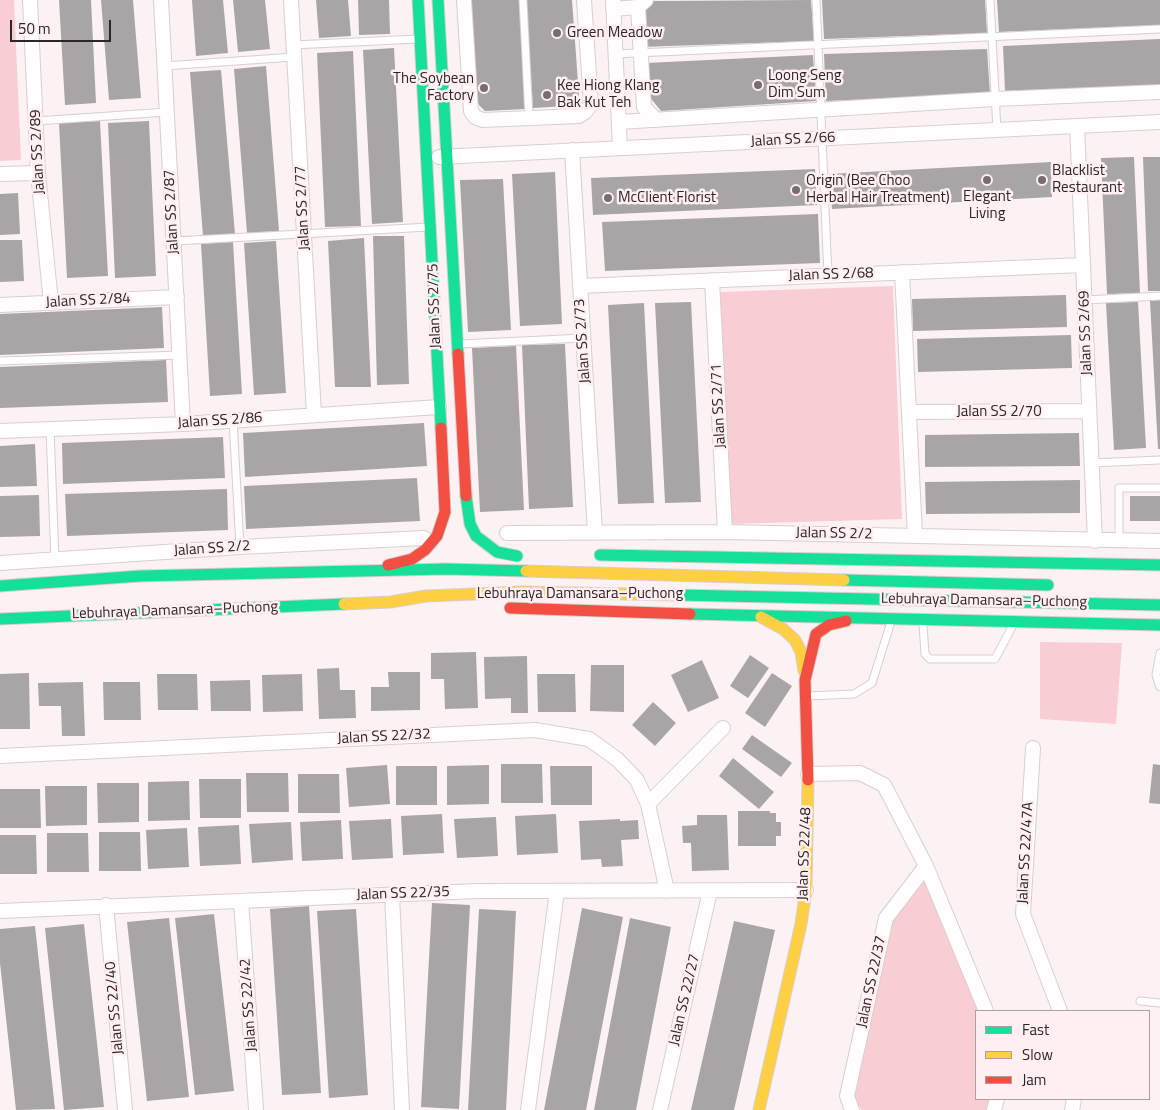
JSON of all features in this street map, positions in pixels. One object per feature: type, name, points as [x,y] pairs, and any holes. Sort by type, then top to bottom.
[{"type":"main road","name":"Jalan SS 2/75","points":[[372,569],[412,559],[425,550],[437,536],[445,512],[432,227],[418,0]]},
{"type":"main road","name":"Jalan SS 2/75","points":[[438,0],[466,502],[470,524],[476,536],[485,545],[497,552],[517,556]]},
{"type":"main road","points":[[446,569],[532,555]]},
{"type":"main road","points":[[587,555],[1160,565]]},
{"type":"main road","name":"Lebuhraya Damansara–Puchong","points":[[0,586],[140,576],[372,569],[446,569],[1060,585]]},
{"type":"main road","name":"Lebuhraya Damansara–Puchong","points":[[0,619],[391,602],[426,596],[455,594],[573,591],[1160,605]]},
{"type":"main road","points":[[391,602],[445,608]]},
{"type":"main road","points":[[495,608],[891,620],[1160,625]]},
{"type":"main road","points":[[757,615],[783,629],[794,640],[801,652],[805,680]]},
{"type":"main road","name":"Jalan SS 22/48","points":[[759,1110],[801,924],[806,890],[808,774],[805,680],[816,634],[829,625],[852,619]]},
{"type":"street","name":"Jalan SS 2/89","points":[[30,0],[38,173],[51,303]]},
{"type":"street","name":"Jalan SS 2/87","points":[[161,0],[183,424]]},
{"type":"street","name":"Jalan SS 2/77","points":[[291,0],[314,415]]},
{"type":"street","points":[[464,0],[471,111],[475,117],[483,120],[579,116],[585,112],[591,104],[584,0]]},
{"type":"street","points":[[620,148],[613,4],[642,4],[640,53],[644,107],[656,120]]},
{"type":"street","points":[[619,122],[995,98],[1160,92]]},
{"type":"street","name":"Jalan SS 2/66","points":[[427,157],[1160,122]]},
{"type":"street","name":"Jalan SS 2/69","points":[[1077,126],[1094,541]]},
{"type":"street","name":"Jalan SS 2/73","points":[[572,150],[595,532]]},
{"type":"street","points":[[0,174],[38,173]]},
{"type":"street","name":"Jalan SS 2/68","points":[[580,286],[1083,265]]},
{"type":"street","points":[[902,272],[915,535]]},
{"type":"street","name":"Jalan SS 2/71","points":[[712,280],[725,532]]},
{"type":"street","name":"Jalan SS 2/84","points":[[0,305],[177,298]]},
{"type":"street","name":"Jalan SS 2/86","points":[[0,431],[183,424],[439,407]]},
{"type":"street","name":"Jalan SS 2/70","points":[[909,412],[1089,411]]},
{"type":"street","name":"Jalan SS 2/2","points":[[507,533],[725,532],[1160,542]]},
{"type":"street","name":"Jalan SS 2/2","points":[[0,563],[240,547],[424,538]]},
{"type":"street","points":[[648,804],[723,728]]},
{"type":"street","name":"Jalan SS 22/32","points":[[0,756],[535,730],[589,739],[618,760],[637,780],[648,804],[667,891]]},
{"type":"street","name":"Jalan SS 22/47A","points":[[1033,748],[1023,914],[1060,1010]]},
{"type":"street","points":[[808,774],[860,773],[884,785],[926,866],[986,1010]]},
{"type":"street","name":"Jalan SS 22/37","points":[[852,1110],[847,1096],[886,918],[926,866]]},
{"type":"street","name":"Jalan SS 22/35","points":[[0,911],[106,905],[478,891],[806,890]]},
{"type":"street","points":[[528,1110],[557,891]]},
{"type":"street","name":"Jalan SS 22/27","points":[[660,1110],[710,891]]},
{"type":"street","points":[[392,895],[402,1110]]},
{"type":"street","name":"Jalan SS 22/42","points":[[241,901],[256,1109]]},
{"type":"street","name":"Jalan SS 22/40","points":[[106,905],[125,1110]]},
{"type":"street","points":[[249,1110],[265,1110]]},
{"type":"lane","points":[[523,0],[530,118]]},
{"type":"lane","points":[[816,0],[828,276]]},
{"type":"lane","points":[[990,0],[996,130]]},
{"type":"lane","points":[[615,54],[1160,29]]},
{"type":"lane","points":[[164,66],[420,38]]},
{"type":"lane","points":[[36,121],[167,112]]},
{"type":"lane","points":[[174,241],[432,227]]},
{"type":"lane","points":[[1084,300],[1160,296]]},
{"type":"lane","points":[[457,344],[583,338]]},
{"type":"lane","points":[[0,361],[180,355]]},
{"type":"lane","points":[[234,420],[240,547]]},
{"type":"lane","points":[[50,429],[56,560]]},
{"type":"lane","points":[[1091,463],[1160,460]]},
{"type":"lane","points":[[1119,541],[1118,488],[1160,488]]},
{"type":"lane","points":[[807,696],[854,694],[872,683],[891,620]]},
{"type":"lane","points":[[922,620],[925,654],[930,659],[995,659],[1015,623]]},
{"type":"lane","points":[[1160,653],[1156,675],[1160,687]]},
{"type":"lane","points":[[1140,1001],[1160,1003]]},
{"type":"shaded area","points":[[0,0],[14,0],[21,160],[0,161]]},
{"type":"shaded area","points":[[893,286],[902,519],[728,524],[720,292]]},
{"type":"shaded area","points":[[1040,642],[1122,643],[1116,724],[1040,719]]},
{"type":"shaded area","points":[[927,869],[985,1010],[975,1010],[975,1100],[995,1100],[992,1110],[862,1110],[849,1093],[886,920]]},
{"type":"building","points":[[59,0],[91,0],[96,103],[65,105]]},
{"type":"building","points":[[101,0],[133,0],[141,98],[109,100]]},
{"type":"building","points":[[192,0],[223,0],[228,53],[196,56]]},
{"type":"building","points":[[233,0],[265,0],[270,49],[238,52]]},
{"type":"building","points":[[316,0],[348,0],[351,36],[319,38]]},
{"type":"building","points":[[358,0],[389,0],[390,34],[359,35]]},
{"type":"building","points":[[468,0],[519,0],[525,109],[485,111],[474,100]]},
{"type":"building","points":[[526,0],[572,0],[579,96],[568,106],[533,108]]},
{"type":"building","points":[[811,0],[814,41],[641,47],[640,13],[652,1]]},
{"type":"building","points":[[822,0],[985,0],[987,33],[824,39]]},
{"type":"building","points":[[997,0],[1160,0],[1160,25],[999,32]]},
{"type":"building","points":[[1160,39],[1160,85],[1005,91],[1003,46]]},
{"type":"building","points":[[394,48],[403,222],[372,224],[363,50]]},
{"type":"building","points":[[987,49],[990,94],[826,101],[824,54]]},
{"type":"building","points":[[353,51],[361,226],[325,227],[317,53]]},
{"type":"building","points":[[813,55],[816,101],[661,111],[648,95],[646,63]]},
{"type":"building","points":[[266,66],[279,231],[247,233],[234,69]]},
{"type":"building","points":[[221,70],[235,234],[203,236],[190,72]]},
{"type":"building","points":[[100,121],[108,276],[67,278],[59,123]]},
{"type":"building","points":[[149,121],[156,276],[115,278],[108,123]]},
{"type":"building","points":[[1134,157],[1140,293],[1107,294],[1101,158]]},
{"type":"building","points":[[1143,157],[1160,157],[1160,291],[1148,291]]},
{"type":"building","points":[[1051,162],[1052,197],[832,209],[829,174]]},
{"type":"building","points":[[815,169],[817,205],[593,215],[591,178]]},
{"type":"building","points":[[555,172],[562,324],[520,326],[512,174]]},
{"type":"building","points":[[503,179],[511,330],[468,332],[460,180]]},
{"type":"building","points":[[18,193],[20,234],[0,235],[0,194]]},
{"type":"building","points":[[818,214],[820,263],[605,271],[602,222]]},
{"type":"building","points":[[373,236],[404,236],[409,384],[377,385]]},
{"type":"building","points":[[364,238],[371,387],[335,387],[328,241]]},
{"type":"building","points":[[0,240],[22,240],[24,281],[0,282]]},
{"type":"building","points":[[276,241],[286,393],[254,395],[244,243]]},
{"type":"building","points":[[233,242],[242,394],[210,396],[201,244]]},
{"type":"building","points":[[1066,295],[1067,327],[913,331],[912,299]]},
{"type":"building","points":[[1160,300],[1160,449],[1158,449],[1150,301]]},
{"type":"building","points":[[691,302],[701,502],[665,503],[655,303]]},
{"type":"building","points":[[1138,302],[1146,448],[1114,450],[1106,303]]},
{"type":"building","points":[[644,303],[654,503],[618,504],[608,305]]},
{"type":"building","points":[[162,307],[164,348],[0,355],[0,314]]},
{"type":"building","points":[[1071,335],[1072,368],[918,372],[917,339]]},
{"type":"building","points":[[565,344],[573,507],[529,509],[522,345]]},
{"type":"building","points":[[516,346],[524,510],[480,512],[472,348]]},
{"type":"building","points":[[166,360],[168,402],[0,408],[0,367]]},
{"type":"building","points":[[424,423],[427,466],[245,477],[243,433]]},
{"type":"building","points":[[1079,433],[1080,466],[925,467],[925,435]]},
{"type":"building","points":[[223,437],[225,478],[63,484],[62,443]]},
{"type":"building","points":[[35,444],[37,486],[0,487],[0,446]]},
{"type":"building","points":[[417,478],[420,521],[246,529],[244,486]]},
{"type":"building","points":[[1080,480],[1080,513],[926,514],[925,482]]},
{"type":"building","points":[[227,489],[228,530],[67,536],[65,494]]},
{"type":"building","points":[[39,495],[40,536],[0,537],[0,496]]},
{"type":"building","points":[[1130,496],[1160,496],[1160,521],[1130,521]]},
{"type":"building","points":[[476,652],[478,708],[445,709],[444,679],[431,679],[431,653]]},
{"type":"building","points":[[750,655],[769,668],[748,698],[730,686]]},
{"type":"building","points":[[527,656],[528,713],[511,713],[511,698],[485,699],[484,657]]},
{"type":"building","points":[[702,660],[719,698],[688,712],[671,675]]},
{"type":"building","points":[[591,665],[624,665],[624,712],[590,711]]},
{"type":"building","points":[[339,668],[340,690],[355,690],[356,718],[319,719],[317,669]]},
{"type":"building","points":[[388,672],[420,672],[420,710],[371,711],[371,687],[389,687]]},
{"type":"building","points":[[29,673],[30,729],[0,729],[0,674]]},
{"type":"building","points":[[772,673],[792,686],[765,727],[745,713]]},
{"type":"building","points":[[157,674],[197,674],[198,710],[158,710]]},
{"type":"building","points":[[302,674],[303,711],[263,712],[262,675]]},
{"type":"building","points":[[537,674],[575,674],[576,712],[538,712]]},
{"type":"building","points":[[250,680],[251,711],[211,711],[210,681]]},
{"type":"building","points":[[83,682],[85,736],[62,736],[61,706],[39,706],[38,683]]},
{"type":"building","points":[[103,682],[140,682],[141,720],[104,720]]},
{"type":"building","points":[[653,702],[676,723],[655,746],[632,725]]},
{"type":"building","points":[[752,735],[792,763],[781,777],[742,749]]},
{"type":"building","points":[[733,758],[774,792],[759,809],[719,776]]},
{"type":"building","points":[[501,764],[542,764],[543,803],[501,803]]},
{"type":"building","points":[[1153,764],[1160,765],[1160,804],[1149,803]]},
{"type":"building","points":[[387,765],[390,804],[349,807],[346,768]]},
{"type":"building","points":[[489,765],[489,804],[447,805],[447,766]]},
{"type":"building","points":[[396,766],[437,766],[437,805],[396,805]]},
{"type":"building","points":[[550,766],[592,766],[592,805],[551,805]]},
{"type":"building","points":[[246,773],[288,773],[289,812],[247,812]]},
{"type":"building","points":[[298,774],[339,774],[340,813],[298,813]]},
{"type":"building","points":[[199,779],[241,779],[241,818],[200,818]]},
{"type":"building","points":[[189,781],[190,820],[148,821],[148,782]]},
{"type":"building","points":[[97,783],[139,783],[139,822],[98,823]]},
{"type":"building","points":[[45,786],[87,786],[87,825],[46,826]]},
{"type":"building","points":[[0,789],[40,789],[41,828],[0,828]]},
{"type":"building","points":[[738,811],[770,811],[770,813],[776,813],[776,822],[781,822],[781,836],[776,836],[776,846],[738,846]]},
{"type":"building","points":[[442,814],[444,853],[403,855],[401,816]]},
{"type":"building","points":[[556,814],[558,853],[517,855],[515,816]]},
{"type":"building","points":[[697,815],[727,815],[729,870],[692,871],[691,843],[683,843],[682,826],[697,825]]},
{"type":"building","points":[[496,817],[498,856],[457,858],[454,819]]},
{"type":"building","points":[[391,819],[393,858],[352,860],[349,821]]},
{"type":"building","points":[[620,819],[620,821],[638,820],[639,839],[621,840],[623,866],[602,867],[601,859],[581,860],[579,821]]},
{"type":"building","points":[[341,820],[343,859],[302,861],[300,822]]},
{"type":"building","points":[[291,822],[293,860],[252,863],[249,824]]},
{"type":"building","points":[[239,825],[241,864],[200,866],[198,827]]},
{"type":"building","points":[[187,828],[189,867],[148,869],[146,830]]},
{"type":"building","points":[[99,832],[140,832],[141,871],[99,871]]},
{"type":"building","points":[[47,833],[88,833],[89,872],[47,872]]},
{"type":"building","points":[[0,835],[36,835],[37,874],[0,874]]},
{"type":"building","points":[[432,903],[470,905],[459,1109],[421,1107]]},
{"type":"building","points":[[309,906],[321,1093],[282,1095],[270,909]]},
{"type":"building","points":[[582,908],[623,917],[586,1110],[544,1110]]},
{"type":"building","points":[[356,909],[368,1095],[329,1098],[317,911]]},
{"type":"building","points":[[479,909],[516,911],[506,1110],[468,1110]]},
{"type":"building","points":[[214,914],[234,1091],[195,1095],[175,918]]},
{"type":"building","points":[[169,918],[189,1097],[147,1101],[127,922]]},
{"type":"building","points":[[630,918],[671,927],[636,1110],[594,1110]]},
{"type":"building","points":[[734,921],[775,930],[734,1110],[691,1110]]},
{"type":"building","points":[[84,924],[104,1107],[64,1110],[45,928]]},
{"type":"building","points":[[35,926],[55,1109],[16,1110],[0,963],[0,929]]},
{"type":"traffic: fast","points":[[418,0],[441,428]]},
{"type":"traffic: fast","points":[[438,0],[458,354]]},
{"type":"traffic: fast","points":[[466,496],[470,524],[476,536],[497,552],[517,556]]},
{"type":"traffic: fast","points":[[600,555],[1160,565]]},
{"type":"traffic: fast","points":[[0,586],[140,576],[446,569],[526,571]]},
{"type":"traffic: fast","points":[[844,580],[1048,585]]},
{"type":"traffic: fast","points":[[676,595],[1160,605]]},
{"type":"traffic: fast","points":[[0,619],[344,604]]},
{"type":"traffic: fast","points":[[690,614],[1160,625]]},
{"type":"traffic: slow","points":[[526,571],[844,580]]},
{"type":"traffic: slow","points":[[344,604],[391,602],[426,596],[523,592],[676,595]]},
{"type":"traffic: slow","points":[[761,617],[783,629],[795,640],[801,652],[804,671]]},
{"type":"traffic: slow","points":[[759,1110],[801,924],[806,890],[808,780]]},
{"type":"traffic: jam","points":[[458,354],[466,496]]},
{"type":"traffic: jam","points":[[388,565],[412,559],[425,550],[437,536],[445,512],[441,428]]},
{"type":"traffic: jam","points":[[510,608],[690,614]]},
{"type":"traffic: jam","points":[[808,780],[805,680],[816,634],[829,625],[846,621]]},
{"type":"place","name":"Green Meadow","points":[[557,33]]},
{"type":"place","name":"Loong Seng Dim Sum","points":[[758,85]]},
{"type":"place","name":"The Soybean Factory","points":[[484,88]]},
{"type":"place","name":"Kee Hiong Klang Bak Kut Teh","points":[[547,95]]},
{"type":"place","name":"Elegant Living","points":[[987,180]]},
{"type":"place","name":"Blacklist Restaurant","points":[[1042,180]]},
{"type":"place","name":"Origin (Bee Choo Herbal Hair Treatment)","points":[[796,190]]},
{"type":"place","name":"McClient Florist","points":[[608,198]]}]
